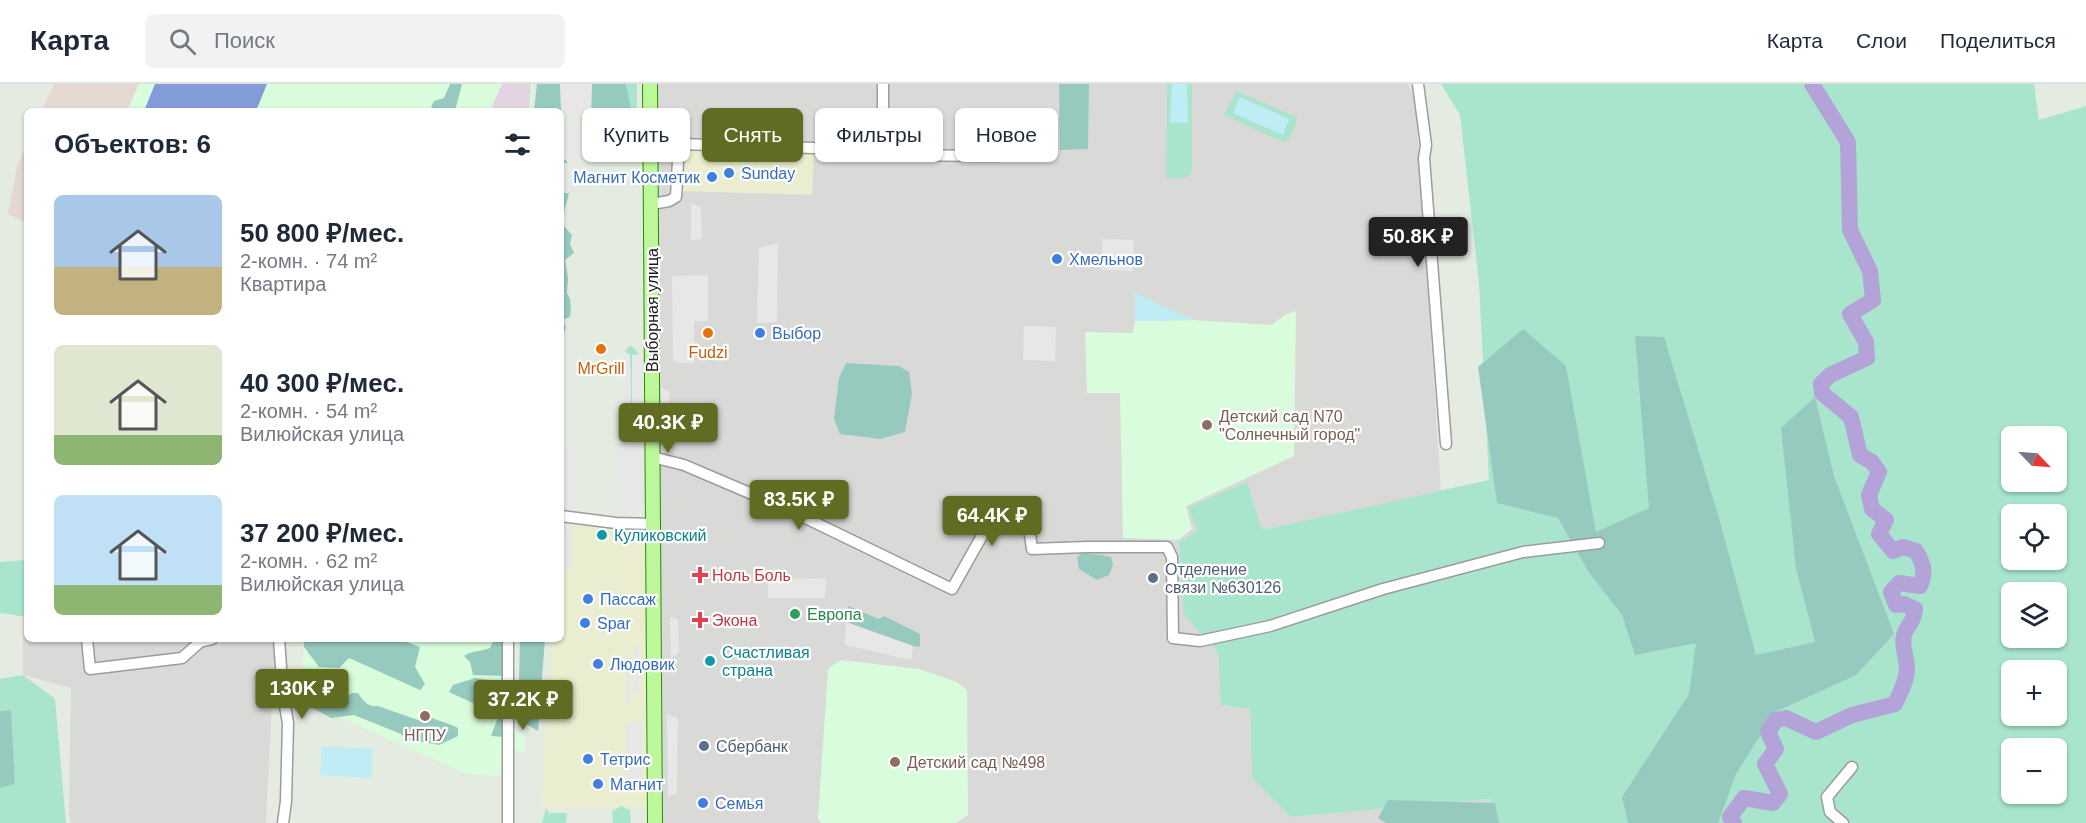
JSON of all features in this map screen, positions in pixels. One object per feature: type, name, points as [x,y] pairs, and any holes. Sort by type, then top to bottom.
[{"type":"main road","name":"Выборная улица","points":[[650,84],[655,823]]},
{"type":"street","points":[[883,84],[883,108]]},
{"type":"street","points":[[1418,84],[1426,145],[1425,158],[1446,444]]},
{"type":"street","points":[[652,204],[669,201],[676,197],[679,144],[815,148]]},
{"type":"street","points":[[652,457],[684,465],[787,509],[952,589],[983,534],[998,514],[1027,513],[1032,549],[1167,547],[1173,557],[1173,638],[1200,641],[1270,626],[1383,589],[1523,552],[1599,543]]},
{"type":"street","points":[[564,516],[616,523],[654,524]]},
{"type":"street","points":[[87,642],[90,669],[182,658],[200,642]]},
{"type":"street","points":[[279,642],[283,694],[288,723],[286,801],[283,823]]},
{"type":"street","points":[[508,642],[508,823]]},
{"type":"street","points":[[1843,823],[1830,812],[1827,797],[1852,767]]},
{"type":"shaded area","points":[[54,84],[139,84],[128,108],[43,108]]},
{"type":"shaded area","points":[[139,84],[533,84],[531,108],[128,108]]},
{"type":"shaded area","points":[[155,84],[267,84],[257,108],[145,108]]},
{"type":"shaded area","points":[[450,84],[462,84],[456,108],[431,107],[434,101],[444,98]]},
{"type":"shaded area","points":[[502,84],[531,84],[529,108],[491,108]]},
{"type":"shaded area","points":[[537,84],[560,84],[561,108],[534,108]]},
{"type":"shaded area","points":[[561,84],[591,84],[591,108],[582,108],[582,115],[564,115],[564,108],[561,108]]},
{"type":"shaded area","points":[[592,84],[626,84],[631,108],[591,108]]},
{"type":"shaded area","points":[[626,84],[637,84],[637,108],[631,108]]},
{"type":"shaded area","points":[[657,84],[1408,84],[1415,99],[1441,491],[1262,530],[1190,508],[1197,531],[1184,615],[1218,652],[1221,705],[1250,709],[1252,778],[1291,817],[1490,799],[1494,823],[663,823],[658,162],[690,162],[690,108],[657,108]]},
{"type":"shaded area","points":[[1059,84],[1089,84],[1088,149],[1060,150]]},
{"type":"shaded area","points":[[1167,84],[1192,84],[1192,171],[1189,176],[1181,179],[1166,177]]},
{"type":"shaded area","points":[[1172,84],[1187,84],[1188,123],[1170,122]]},
{"type":"shaded area","points":[[1441,84],[2034,84],[2039,120],[2086,106],[2086,823],[1494,823],[1490,799],[1291,817],[1252,778],[1250,709],[1221,705],[1218,652],[1184,615],[1179,542],[1197,531],[1189,507],[1247,482],[1262,530],[1489,480],[1479,283],[1460,115]]},
{"type":"shaded area","points":[[1236,91],[1297,117],[1295,127],[1286,143],[1224,115]]},
{"type":"shaded area","points":[[1240,97],[1289,119],[1283,135],[1233,113]]},
{"type":"shaded area","points":[[582,125],[582,153],[564,154],[564,126]]},
{"type":"shaded area","points":[[690,144],[702,145],[702,162],[803,162],[803,148],[814,148],[812,195],[678,191],[679,162],[690,162]]},
{"type":"shaded area","points":[[24,151],[24,222],[8,214],[17,166]]},
{"type":"shaded area","points":[[564,160],[570,167],[569,192],[564,213]]},
{"type":"shaded area","points":[[564,163],[582,163],[581,193],[564,193]]},
{"type":"shaded area","points":[[691,203],[701,207],[702,239],[691,240]]},
{"type":"shaded area","points":[[564,226],[572,235],[570,244],[574,253],[565,260],[570,317],[564,319]]},
{"type":"shaded area","points":[[1102,239],[1134,240],[1133,271],[1102,270]]},
{"type":"shaded area","points":[[778,243],[777,322],[757,323],[759,248]]},
{"type":"shaded area","points":[[708,275],[708,321],[694,321],[694,363],[679,363],[673,360],[672,276]]},
{"type":"shaded area","points":[[1135,293],[1193,320],[1135,321]]},
{"type":"shaded area","name":"Детский сад N70 \"Солнечный город\"","points":[[1296,311],[1294,456],[1186,506],[1192,529],[1178,540],[1123,538],[1120,393],[1087,393],[1085,332],[1133,333],[1135,321],[1193,320],[1272,325],[1286,314]]},
{"type":"shaded area","points":[[1024,326],[1056,327],[1055,361],[1023,360]]},
{"type":"shaded area","points":[[1523,329],[1566,366],[1596,532],[1649,508],[1635,336],[1664,337],[1719,518],[1756,655],[1815,642],[1796,568],[1781,428],[1815,397],[1834,476],[1894,634],[1856,675],[1775,712],[1736,774],[1718,823],[1628,823],[1622,797],[1689,694],[1696,643],[1635,655],[1622,615],[1588,571],[1558,518],[1497,503],[1478,367]]},
{"type":"shaded area","points":[[632,346],[639,354],[636,355],[632,406],[640,412],[632,415],[625,410],[631,407],[630,355],[625,352],[628,347]]},
{"type":"shaded area","points":[[625,352],[630,355],[631,407],[625,410]]},
{"type":"shaded area","points":[[639,354],[640,410],[632,406],[632,355]]},
{"type":"shaded area","points":[[846,363],[899,366],[909,372],[912,393],[905,432],[880,439],[840,434],[834,419],[839,378]]},
{"type":"shaded area","points":[[661,388],[669,391],[670,430],[661,432]]},
{"type":"shaded area","points":[[644,442],[645,510],[620,511],[618,443]]},
{"type":"shaded area","points":[[564,449],[577,450],[577,509],[564,507]]},
{"type":"shaded area","points":[[564,516],[654,524],[655,807],[541,807],[552,642],[564,642]]},
{"type":"shaded area","points":[[564,523],[572,524],[571,570],[564,570]]},
{"type":"shaded area","points":[[1081,553],[1111,557],[1113,565],[1109,575],[1097,580],[1079,569],[1077,558]]},
{"type":"shaded area","points":[[24,560],[24,617],[0,613],[0,562]]},
{"type":"shaded area","points":[[826,578],[825,598],[768,598],[768,580]]},
{"type":"shaded area","points":[[848,606],[879,619],[884,616],[920,634],[920,647],[846,622]]},
{"type":"shaded area","points":[[23,617],[24,642],[275,642],[266,823],[71,823],[69,815],[71,688],[23,675]]},
{"type":"shaded area","points":[[670,617],[678,619],[679,653],[671,658]]},
{"type":"shaded area","points":[[846,622],[913,646],[911,660],[845,645]]},
{"type":"shaded area","name":"НГПУ","points":[[304,642],[516,642],[513,732],[525,732],[525,751],[514,751],[513,777],[467,774],[301,700]]},
{"type":"shaded area","points":[[304,642],[406,642],[420,647],[415,667],[425,684],[420,690],[349,658],[339,668],[319,667],[304,647]]},
{"type":"shaded area","points":[[493,642],[506,642],[507,676],[473,675],[470,662],[464,656],[490,648]]},
{"type":"shaded area","points":[[520,642],[545,642],[538,731],[528,725],[518,724]]},
{"type":"shaded area","points":[[640,645],[640,693],[635,693],[635,647]]},
{"type":"shaded area","points":[[626,654],[631,657],[631,703],[626,704]]},
{"type":"shaded area","name":"Детский сад №498","points":[[840,660],[919,669],[957,682],[967,690],[968,815],[956,823],[821,823],[818,819],[828,669]]},
{"type":"shaded area","points":[[23,675],[55,699],[66,823],[0,823],[0,788],[15,784],[10,710],[0,711],[0,679]]},
{"type":"shaded area","points":[[475,678],[490,680],[493,684],[505,686],[514,694],[511,729],[503,737],[491,736],[499,715],[449,692],[453,685]]},
{"type":"shaded area","points":[[301,680],[335,682],[341,695],[346,697],[352,693],[358,693],[372,706],[421,721],[428,721],[429,717],[448,723],[458,728],[458,736],[439,745],[405,739],[401,734],[354,715],[331,718],[313,708],[295,708],[290,699],[291,690],[293,683]]},
{"type":"shaded area","points":[[11,710],[15,784],[0,788],[0,711]]},
{"type":"shaded area","points":[[667,714],[678,718],[677,793],[668,797]]},
{"type":"shaded area","points":[[627,722],[642,722],[642,791],[633,790],[627,793]]},
{"type":"shaded area","points":[[322,746],[373,749],[371,778],[320,775]]},
{"type":"shaded area","points":[[1388,800],[1495,803],[1499,823],[1386,823],[1378,818]]},
{"type":"shaded area","points":[[621,806],[630,810],[631,823],[613,823],[612,811]]},
{"type":"shaded area","points":[[546,808],[549,813],[567,813],[566,823],[542,823]]},
{"type":"waterway","points":[[1734,823],[1730,817],[1744,798],[1773,803],[1780,794],[1765,764],[1776,749],[1768,732],[1776,720],[1786,718],[1816,732],[1852,715],[1895,704],[1907,673],[1904,635],[1915,609],[1904,604],[1896,605],[1891,592],[1899,583],[1920,586],[1923,577],[1922,565],[1916,551],[1903,547],[1893,551],[1879,534],[1886,520],[1872,509],[1869,495],[1879,472],[1872,462],[1860,455],[1851,417],[1822,393],[1821,384],[1830,375],[1867,358],[1866,342],[1850,314],[1873,300],[1870,271],[1850,230],[1848,142],[1812,84]]},
{"type":"place","name":"Sunday","points":[[729,173]]},
{"type":"place","name":"Магнит Косметик","points":[[712,177]]},
{"type":"place","name":"Хмельнов","points":[[1057,259]]},
{"type":"place","name":"Fudzi","points":[[708,333]]},
{"type":"place","name":"Выбор","points":[[760,333]]},
{"type":"place","name":"MrGrill","points":[[601,349]]},
{"type":"place","name":"Детский сад N70 \"Солнечный город\"","points":[[1207,425]]},
{"type":"place","name":"Куликовский","points":[[602,535]]},
{"type":"place","name":"Ноль Боль","points":[[700,575]]},
{"type":"place","name":"Отделение связи №630126","points":[[1153,578]]},
{"type":"place","name":"Пассаж","points":[[588,599]]},
{"type":"place","name":"Европа","points":[[795,614]]},
{"type":"place","name":"Экона","points":[[700,620]]},
{"type":"place","name":"Spar","points":[[585,623]]},
{"type":"place","name":"Счастливая страна","points":[[710,661]]},
{"type":"place","name":"Людовик","points":[[598,664]]},
{"type":"place","name":"НГПУ","points":[[425,716]]},
{"type":"place","name":"Сбербанк","points":[[704,746]]},
{"type":"place","name":"Тетрис","points":[[588,759]]},
{"type":"place","name":"Детский сад №498","points":[[895,762]]},
{"type":"place","name":"Магнит","points":[[598,784]]},
{"type":"place","name":"Семья","points":[[703,803]]}]
